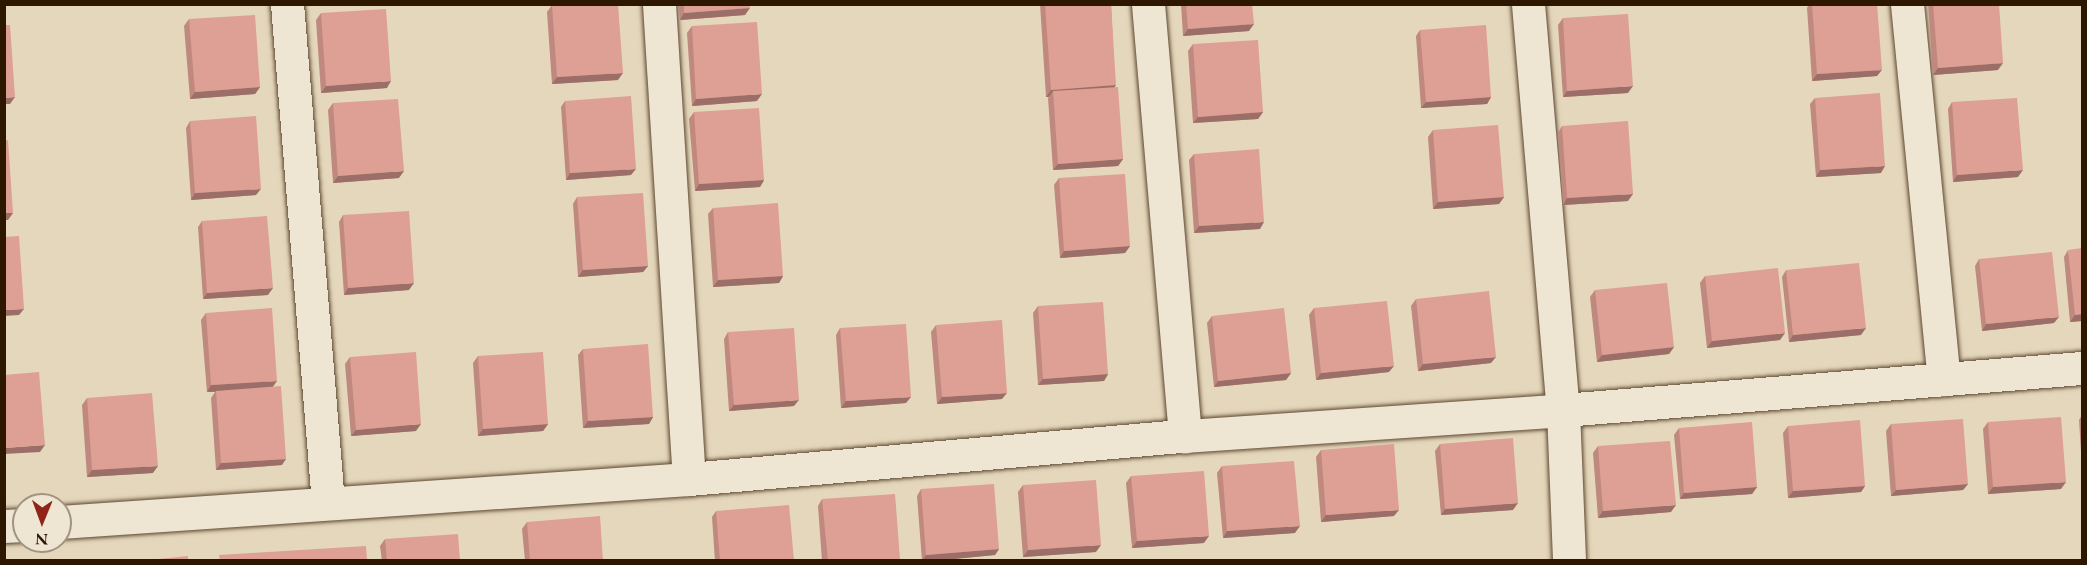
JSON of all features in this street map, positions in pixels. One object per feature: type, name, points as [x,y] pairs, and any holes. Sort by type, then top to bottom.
[{"type":"street","points":[[287,4],[328,502]]},
{"type":"street","points":[[659,4],[689,479]]},
{"type":"street","points":[[1148,4],[1185,436]]},
{"type":"street","points":[[1528,4],[1563,410],[1569,561]]},
{"type":"street","points":[[1907,4],[1944,379]]},
{"type":"street","points":[[72,521],[689,479],[1185,436],[1563,410],[2082,368]]},
{"type":"building","points":[[618,4],[623,73],[557,77],[552,5]]},
{"type":"building","points":[[684,4],[749,4],[750,8],[684,13]]},
{"type":"building","points":[[1045,4],[1111,4],[1116,85],[1051,90]]},
{"type":"building","points":[[1186,4],[1252,4],[1254,24],[1188,29]]},
{"type":"building","points":[[1812,4],[1877,4],[1882,70],[1817,74]]},
{"type":"building","points":[[1933,4],[1999,4],[2003,63],[1938,68]]},
{"type":"building","points":[[386,9],[391,81],[326,86],[321,13]]},
{"type":"building","points":[[1628,14],[1633,86],[1567,91],[1563,18]]},
{"type":"building","points":[[255,15],[260,87],[195,92],[189,19]]},
{"type":"building","points":[[757,22],[762,94],[696,99],[692,26]]},
{"type":"building","points":[[4,25],[10,25],[15,97],[4,98]]},
{"type":"building","points":[[1486,25],[1491,97],[1426,102],[1420,30]]},
{"type":"building","points":[[1258,40],[1263,112],[1198,117],[1193,44]]},
{"type":"building","points":[[1118,87],[1123,159],[1058,164],[1053,91]]},
{"type":"building","points":[[1880,93],[1885,166],[1820,170],[1815,98]]},
{"type":"building","points":[[631,96],[636,169],[570,173],[565,101]]},
{"type":"building","points":[[2017,98],[2023,170],[1957,175],[1952,102]]},
{"type":"building","points":[[398,99],[404,171],[338,176],[333,103]]},
{"type":"building","points":[[759,108],[764,180],[699,184],[694,112]]},
{"type":"building","points":[[256,116],[261,189],[195,193],[190,121]]},
{"type":"building","points":[[1628,121],[1633,194],[1567,198],[1562,126]]},
{"type":"building","points":[[1498,125],[1504,197],[1438,202],[1433,130]]},
{"type":"building","points":[[8,140],[13,213],[4,213],[4,141]]},
{"type":"building","points":[[1259,149],[1264,222],[1199,226],[1194,154]]},
{"type":"building","points":[[1125,174],[1130,246],[1064,251],[1059,178]]},
{"type":"building","points":[[643,193],[648,266],[583,270],[577,197]]},
{"type":"building","points":[[778,203],[783,276],[718,280],[713,208]]},
{"type":"building","points":[[409,211],[414,283],[348,288],[343,215]]},
{"type":"building","points":[[267,216],[273,288],[207,293],[202,221]]},
{"type":"building","points":[[19,236],[24,309],[4,310],[4,237]]},
{"type":"building","points":[[2082,248],[2082,314],[2075,315],[2068,250]]},
{"type":"building","points":[[2052,252],[2059,317],[1986,324],[1979,259]]},
{"type":"building","points":[[1859,263],[1866,328],[1793,335],[1786,270]]},
{"type":"building","points":[[1778,268],[1785,333],[1712,341],[1705,276]]},
{"type":"building","points":[[1667,283],[1674,347],[1602,355],[1595,290]]},
{"type":"building","points":[[1489,291],[1496,357],[1423,364],[1416,299]]},
{"type":"building","points":[[1387,301],[1394,366],[1321,373],[1314,308]]},
{"type":"building","points":[[1103,302],[1108,374],[1043,379],[1038,306]]},
{"type":"building","points":[[272,308],[277,381],[211,385],[206,313]]},
{"type":"building","points":[[1284,308],[1291,373],[1218,381],[1212,316]]},
{"type":"building","points":[[1002,320],[1007,393],[942,397],[936,325]]},
{"type":"building","points":[[906,324],[911,397],[846,401],[840,328]]},
{"type":"building","points":[[794,328],[799,400],[734,405],[728,332]]},
{"type":"building","points":[[648,344],[653,417],[588,421],[583,349]]},
{"type":"building","points":[[416,352],[421,424],[356,430],[350,357]]},
{"type":"building","points":[[543,352],[548,424],[483,429],[478,356]]},
{"type":"building","points":[[39,372],[45,445],[4,448],[4,375]]},
{"type":"building","points":[[281,386],[286,459],[221,463],[216,391]]},
{"type":"building","points":[[152,393],[158,466],[92,470],[87,398]]},
{"type":"building","points":[[2061,417],[2066,482],[1993,487],[1988,422]]},
{"type":"building","points":[[1963,419],[1968,484],[1896,490],[1891,424]]},
{"type":"building","points":[[1860,420],[1865,486],[1793,491],[1788,426]]},
{"type":"building","points":[[1752,422],[1757,487],[1684,493],[1679,428]]},
{"type":"building","points":[[1513,438],[1518,503],[1445,509],[1440,444]]},
{"type":"building","points":[[1670,441],[1676,505],[1603,511],[1598,446]]},
{"type":"building","points":[[1394,444],[1399,510],[1326,515],[1321,450]]},
{"type":"building","points":[[1294,461],[1300,526],[1227,531],[1222,466]]},
{"type":"building","points":[[1204,471],[1209,536],[1137,541],[1131,476]]},
{"type":"building","points":[[1096,480],[1101,545],[1028,550],[1023,485]]},
{"type":"building","points":[[994,484],[999,549],[926,555],[921,489]]},
{"type":"building","points":[[895,494],[900,559],[828,561],[822,499]]},
{"type":"building","points":[[789,505],[794,561],[720,561],[716,511]]},
{"type":"building","points":[[600,516],[603,561],[530,561],[527,522]]},
{"type":"building","points":[[458,534],[460,561],[387,561],[385,539]]},
{"type":"building","points":[[366,546],[367,561],[220,561],[219,555]]},
{"type":"building","points":[[188,556],[188,561],[139,561]]}]
